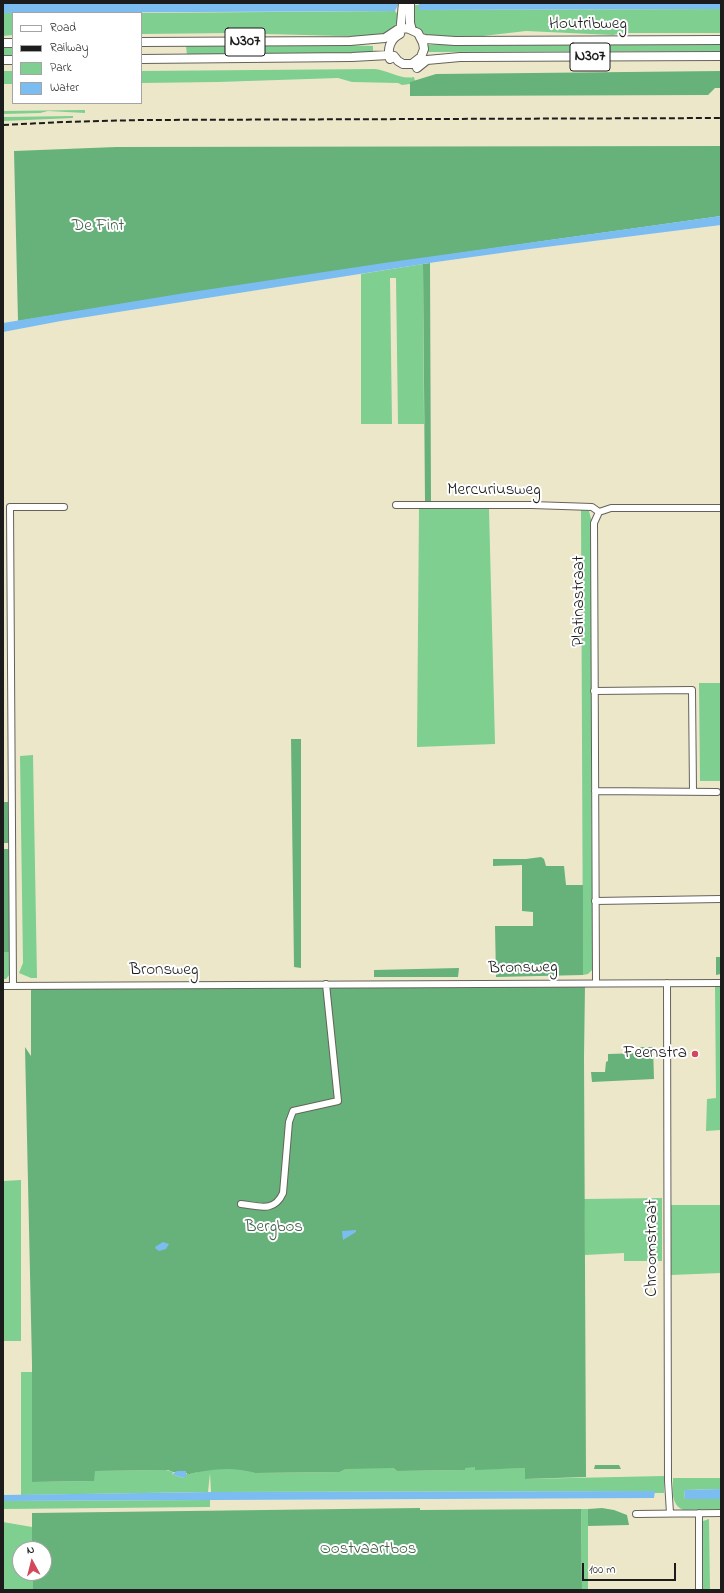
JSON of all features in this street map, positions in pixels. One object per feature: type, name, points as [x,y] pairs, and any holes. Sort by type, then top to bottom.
[{"type":"main road","points":[[403,3],[400,31],[412,30],[418,33],[422,40],[424,49],[421,61]]},
{"type":"main road","points":[[410,3],[410,23],[412,30]]},
{"type":"main road","name":"N307","points":[[142,42],[350,41],[374,44],[391,38],[400,31],[414,36],[419,43],[422,40]]},
{"type":"main road","points":[[390,58],[389,50],[391,38]]},
{"type":"main road","name":"Houtribweg","points":[[422,40],[721,40]]},
{"type":"main road","name":"Houtribweg","points":[[421,61],[460,57],[721,56]]},
{"type":"main road","name":"N307","points":[[142,59],[390,58],[397,67],[405,70],[413,70],[421,61]]},
{"type":"street","name":"Mercuriusweg","points":[[396,505],[532,505],[592,507],[599,512]]},
{"type":"street","points":[[10,507],[12,612],[13,986]]},
{"type":"street","points":[[3,508],[64,507]]},
{"type":"street","points":[[599,512],[611,508],[721,508]]},
{"type":"street","name":"Platinastraat","points":[[596,982],[594,523],[599,512]]},
{"type":"street","points":[[594,691],[692,690],[693,792]]},
{"type":"street","points":[[595,791],[717,792]]},
{"type":"street","points":[[595,900],[721,899]]},
{"type":"street","name":"Bronsweg","points":[[3,986],[596,982],[721,983]]},
{"type":"street","name":"Chroomstraat","points":[[666,983],[668,1473],[670,1513]]},
{"type":"street","points":[[241,1204],[269,1207],[279,1201],[283,1193],[289,1122],[294,1111],[338,1101],[326,984]]},
{"type":"street","points":[[699,1513],[699,1590]]},
{"type":"street","points":[[636,1514],[721,1513]]},
{"type":"green space","points":[[411,5],[419,5],[419,10],[721,9],[721,33],[622,33],[613,35],[526,31],[483,36],[430,37],[416,28],[412,18]]},
{"type":"green space","points":[[395,11],[400,17],[394,27],[378,37],[231,33],[142,34],[142,13]]},
{"type":"green space","points":[[3,13],[12,13],[12,35],[3,36]]},
{"type":"green space","points":[[721,43],[721,51],[428,52],[428,45],[452,44]]},
{"type":"green space","points":[[3,46],[12,46],[12,56],[3,56]]},
{"type":"green space","points":[[186,46],[373,46],[373,53],[187,55]]},
{"type":"green space","points":[[374,69],[409,78],[414,77],[415,81],[411,82],[410,84],[402,85],[398,83],[352,82],[338,78],[142,83],[142,71]]},
{"type":"green space","points":[[3,71],[12,71],[12,84],[3,84]]},
{"type":"green space","points":[[721,71],[721,88],[715,88],[708,95],[410,96],[410,82],[436,74]]},
{"type":"green space","points":[[85,110],[85,113],[48,111],[40,113],[3,114],[3,111]]},
{"type":"green space","points":[[73,116],[73,118],[3,121],[3,117]]},
{"type":"green space","name":"De Fint","points":[[721,146],[721,216],[281,279],[18,321],[14,151],[116,147]]},
{"type":"green space","points":[[430,263],[431,503],[425,503],[423,264]]},
{"type":"green space","points":[[423,264],[424,424],[398,424],[396,278],[390,278],[392,424],[361,424],[361,274]]},
{"type":"green space","points":[[419,509],[489,509],[495,744],[417,747]]},
{"type":"green space","points":[[581,510],[589,511],[591,519],[591,795],[593,969],[588,974],[583,975]]},
{"type":"green space","points":[[699,683],[721,683],[721,781],[700,781]]},
{"type":"green space","points":[[291,739],[301,739],[301,968],[294,967]]},
{"type":"green space","points":[[33,755],[37,978],[31,978],[19,973],[23,963],[20,756]]},
{"type":"green space","points":[[3,802],[10,802],[10,843],[3,843]]},
{"type":"green space","points":[[3,849],[10,849],[11,952],[3,952]]},
{"type":"green space","points":[[541,857],[544,859],[546,866],[564,866],[566,885],[583,885],[583,975],[496,977],[495,926],[533,926],[533,912],[522,911],[522,865],[493,866],[493,859],[526,859]]},
{"type":"green space","points":[[3,952],[11,952],[10,974],[6,979],[3,979]]},
{"type":"green space","points":[[716,957],[721,957],[721,974],[716,975]]},
{"type":"green space","points":[[459,968],[458,977],[374,977],[374,970]]},
{"type":"green space","name":"Bergbos","points":[[31,986],[585,986],[586,1477],[525,1479],[525,1468],[475,1470],[475,1467],[465,1468],[465,1470],[397,1471],[393,1468],[346,1469],[340,1472],[255,1473],[220,1469],[186,1475],[187,1473],[168,1470],[95,1471],[94,1481],[32,1482],[32,1364],[25,1047],[31,1056]]},
{"type":"green space","points":[[715,987],[721,987],[721,1130],[706,1131],[707,1099],[716,1098]]},
{"type":"green space","points":[[461,990],[474,990],[472,1247],[475,1469],[525,1468],[525,1479],[664,1476],[664,1493],[654,1493],[654,1491],[211,1492],[210,1473],[208,1492],[21,1495],[21,1372],[33,1372],[32,1482],[94,1481],[94,1471],[166,1470],[183,1478],[186,1475],[209,1469],[214,1397],[221,1389],[217,1423],[217,1460],[255,1473],[340,1472],[352,1466],[369,1462],[359,1408],[360,1402],[341,1259],[243,1261],[224,1376],[221,1370],[213,1366],[233,1253],[159,1254],[154,1265],[149,1255],[157,1250],[160,1251],[166,1249],[169,1244],[303,1242],[303,1112],[310,1111],[313,1241],[343,1240],[357,1231],[387,1232],[391,1237],[461,1237],[461,1086],[414,1088],[376,1094],[332,1107],[338,1104],[341,1096],[399,1082],[461,1078]],"holes":[[[463,1253],[465,1470],[397,1471],[376,1459],[345,1255]]]},
{"type":"green space","points":[[640,1047],[653,1047],[654,1079],[592,1082],[591,1072],[605,1072],[608,1054],[640,1053]]},
{"type":"green space","points":[[21,1180],[21,1341],[3,1341],[3,1181]]},
{"type":"green space","points":[[662,1198],[662,1261],[624,1261],[624,1253],[585,1255],[584,1199]]},
{"type":"green space","points":[[671,1205],[721,1205],[721,1273],[671,1275]]},
{"type":"green space","points":[[595,1465],[619,1465],[621,1469],[594,1469]]},
{"type":"green space","points":[[673,1478],[721,1478],[721,1489],[684,1490],[685,1499],[721,1499],[721,1509],[684,1510],[680,1508],[674,1501]]},
{"type":"green space","points":[[210,1500],[210,1507],[3,1509],[3,1501]]},
{"type":"green space","name":"Oostvaartbos","points":[[420,1508],[420,1510],[581,1509],[582,1590],[33,1590],[33,1581],[52,1581],[52,1541],[32,1541],[32,1513]]},
{"type":"green space","points":[[602,1508],[614,1510],[627,1515],[629,1525],[588,1526],[588,1509]]},
{"type":"green space","points":[[581,1509],[588,1509],[588,1590],[582,1590]]},
{"type":"green space","points":[[709,1519],[710,1590],[702,1590],[701,1525],[703,1521]]},
{"type":"green space","points":[[3,1522],[32,1527],[32,1541],[12,1541],[12,1581],[33,1581],[33,1590],[3,1590]]},
{"type":"water","points":[[3,3],[397,3],[398,5],[395,11],[3,13]]},
{"type":"water","points":[[419,3],[721,3],[721,9],[419,10]]},
{"type":"water","points":[[721,216],[721,225],[436,262],[61,321],[3,332],[3,323],[185,293],[384,263]]},
{"type":"water","points":[[356,1230],[356,1232],[343,1240],[342,1231]]},
{"type":"water","points":[[163,1242],[169,1244],[166,1249],[159,1251],[156,1249],[155,1247]]},
{"type":"water","points":[[177,1471],[186,1471],[186,1476],[183,1478],[172,1474]]},
{"type":"water","points":[[721,1489],[721,1499],[685,1499],[684,1490]]},
{"type":"water","points":[[655,1491],[654,1498],[3,1501],[3,1495],[210,1492]]},
{"type":"railway","points":[[3,125],[141,120],[721,118]]},
{"type":"place","name":"Feenstra","points":[[695,1054]]}]
